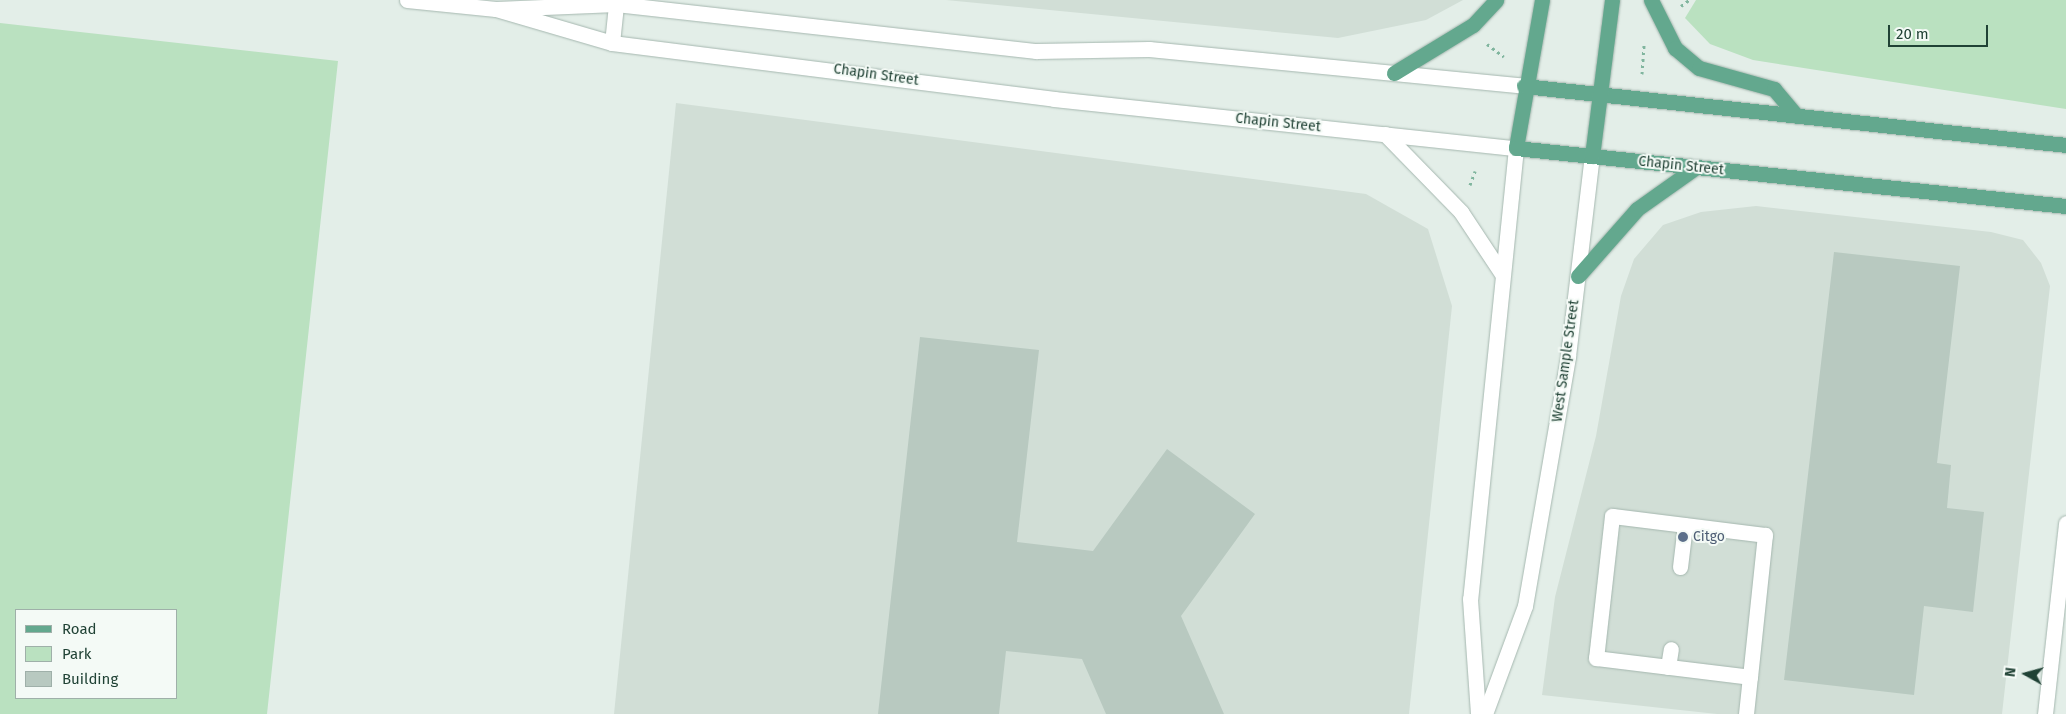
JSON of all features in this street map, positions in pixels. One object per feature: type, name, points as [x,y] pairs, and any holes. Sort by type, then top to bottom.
[{"type":"main road","name":"Chapin Street","points":[[407,0],[496,9],[616,4],[1036,52],[1150,48],[1524,86],[2066,145]]},
{"type":"main road","points":[[1394,73],[1474,25],[1496,0]]},
{"type":"main road","points":[[1478,714],[1470,599],[1516,148],[1524,86],[1542,0]]},
{"type":"main road","name":"West Sample Street","points":[[1485,714],[1525,606],[1568,356],[1612,0]]},
{"type":"main road","points":[[1651,0],[1675,48],[1699,68],[1774,89],[1797,116]]},
{"type":"main road","points":[[612,43],[616,4]]},
{"type":"main road","name":"Chapin Street","points":[[496,9],[612,43],[1385,134],[2066,206]]},
{"type":"main road","points":[[1385,134],[1461,212],[1502,274]]},
{"type":"main road","points":[[1578,276],[1638,209],[1696,168]]},
{"type":"main road","points":[[1746,714],[1750,677],[1765,535],[1612,516],[1596,658],[1750,677]]},
{"type":"main road","points":[[2045,714],[2066,523]]},
{"type":"main road","points":[[1680,566],[1685,525]]},
{"type":"main road","points":[[1668,667],[1671,649]]},
{"type":"path","points":[[1481,36],[1492,51],[1504,57]]},
{"type":"path","points":[[1642,78],[1644,42]]},
{"type":"shaded area","points":[[946,0],[1463,0],[1426,20],[1338,38]]},
{"type":"shaded area","points":[[676,103],[1366,194],[1428,229],[1452,306],[1409,714],[614,714]]},
{"type":"shaded area","points":[[1756,206],[1991,232],[2023,240],[2041,263],[2050,286],[2002,714],[1717,714],[1542,695],[1555,597],[1596,436],[1621,296],[1634,259],[1663,225],[1701,212]]},
{"type":"green space","points":[[1696,0],[2066,0],[2066,109],[1753,60],[1710,44],[1685,18]]},
{"type":"green space","points":[[0,23],[338,61],[267,714],[0,714]]},
{"type":"building","points":[[1834,252],[1960,266],[1937,463],[1951,465],[1947,508],[1984,512],[1973,612],[1924,606],[1914,695],[1784,680]]},
{"type":"building","points":[[920,337],[1039,350],[1017,542],[1093,551],[1167,449],[1255,514],[1181,616],[1224,714],[1106,714],[1082,659],[1006,651],[999,714],[878,714]]},
{"type":"place","name":"Citgo","points":[[1683,537]]}]
